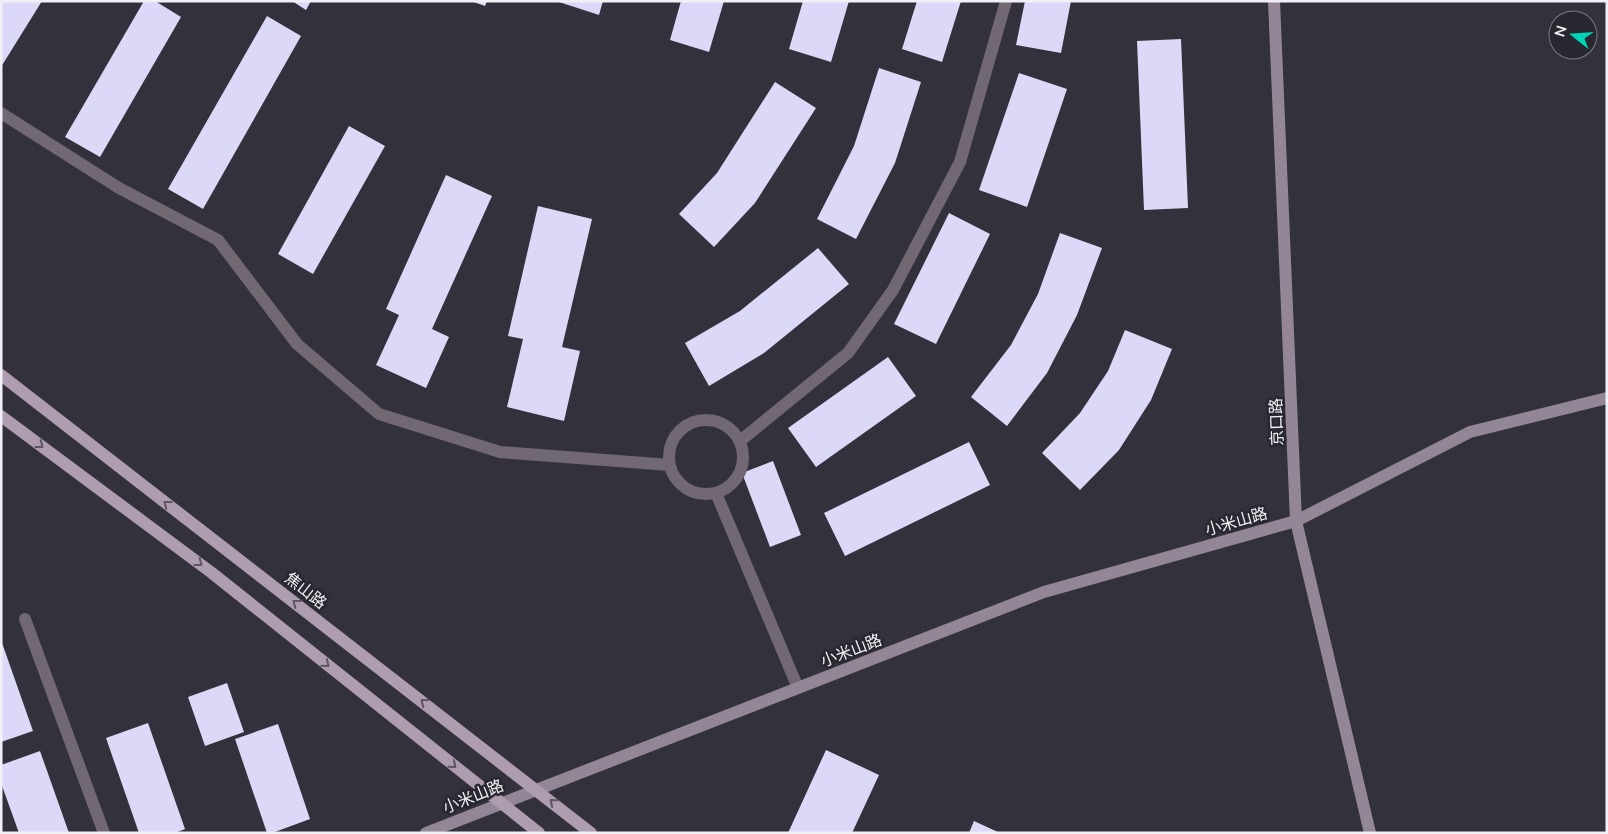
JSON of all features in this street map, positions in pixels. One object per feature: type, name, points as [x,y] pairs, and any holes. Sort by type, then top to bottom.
[{"type":"main road","name":"焦山路","points":[[1,374],[591,833]]},
{"type":"main road","points":[[1,416],[212,573],[539,833]]},
{"type":"street","points":[[740,441],[848,353],[893,290],[960,162],[1006,1]]},
{"type":"street","name":"京口路","points":[[1274,1],[1296,521],[1370,833]]},
{"type":"street","points":[[1,113],[119,188],[218,240],[298,344],[380,414],[500,452],[670,465]]},
{"type":"street","name":"小米山路","points":[[426,833],[1044,592],[1296,521],[1470,432],[1607,398]]},
{"type":"street","points":[[712,419],[734,431],[740,441],[743,454],[742,467],[737,478],[727,487],[716,493],[692,492],[682,486],[674,476],[670,465],[669,453],[672,441],[679,431],[689,423],[712,419]]},
{"type":"street","points":[[716,493],[798,688]]},
{"type":"street","points":[[25,619],[104,833]]},
{"type":"building","points":[[1,1],[42,1],[1,67]]},
{"type":"building","points":[[144,1],[155,1],[181,17],[100,157],[65,137]]},
{"type":"building","points":[[292,1],[311,1],[306,10]]},
{"type":"building","points":[[471,1],[487,1],[485,6]]},
{"type":"building","points":[[556,1],[603,1],[599,15]]},
{"type":"building","points":[[681,1],[724,1],[709,52],[670,40]]},
{"type":"building","points":[[803,1],[849,1],[831,62],[789,49]]},
{"type":"building","points":[[917,1],[961,1],[942,62],[902,49]]},
{"type":"building","points":[[1025,1],[1071,1],[1061,53],[1016,45]]},
{"type":"building","points":[[267,16],[301,36],[203,209],[168,189]]},
{"type":"building","points":[[1181,39],[1188,208],[1144,210],[1137,41]]},
{"type":"building","points":[[879,68],[921,82],[895,163],[856,239],[817,219],[854,146]]},
{"type":"building","points":[[1019,73],[1067,89],[1027,207],[979,190]]},
{"type":"building","points":[[775,82],[816,108],[755,203],[714,247],[679,214],[717,173]]},
{"type":"building","points":[[349,126],[385,146],[313,274],[278,254]]},
{"type":"building","points":[[446,175],[492,196],[432,329],[449,337],[426,388],[376,365],[399,315],[386,309]]},
{"type":"building","points":[[538,206],[592,219],[562,347],[580,351],[564,421],[507,407],[523,339],[508,336]]},
{"type":"building","points":[[949,213],[990,234],[936,344],[894,324]]},
{"type":"building","points":[[1060,233],[1102,248],[1077,315],[1047,373],[1007,426],[971,397],[1011,345],[1038,294]]},
{"type":"building","points":[[818,248],[849,284],[764,353],[709,386],[685,343],[740,311]]},
{"type":"building","points":[[1125,330],[1172,349],[1151,400],[1119,450],[1080,490],[1042,453],[1080,413],[1108,371]]},
{"type":"building","points":[[888,357],[916,396],[816,467],[788,428]]},
{"type":"building","points":[[969,442],[990,485],[845,556],[824,513]]},
{"type":"building","points":[[773,461],[801,535],[770,547],[742,473]]},
{"type":"building","points":[[1,640],[33,731],[1,742]]},
{"type":"building","points":[[227,683],[244,732],[205,746],[188,697]]},
{"type":"building","points":[[148,723],[185,829],[175,833],[139,833],[106,738]]},
{"type":"building","points":[[278,724],[310,819],[272,833],[267,833],[235,739]]},
{"type":"building","points":[[826,750],[879,775],[852,833],[788,833]]},
{"type":"building","points":[[40,751],[69,833],[19,833],[1,783],[1,765]]},
{"type":"building","points":[[974,821],[1000,833],[969,833]]}]
